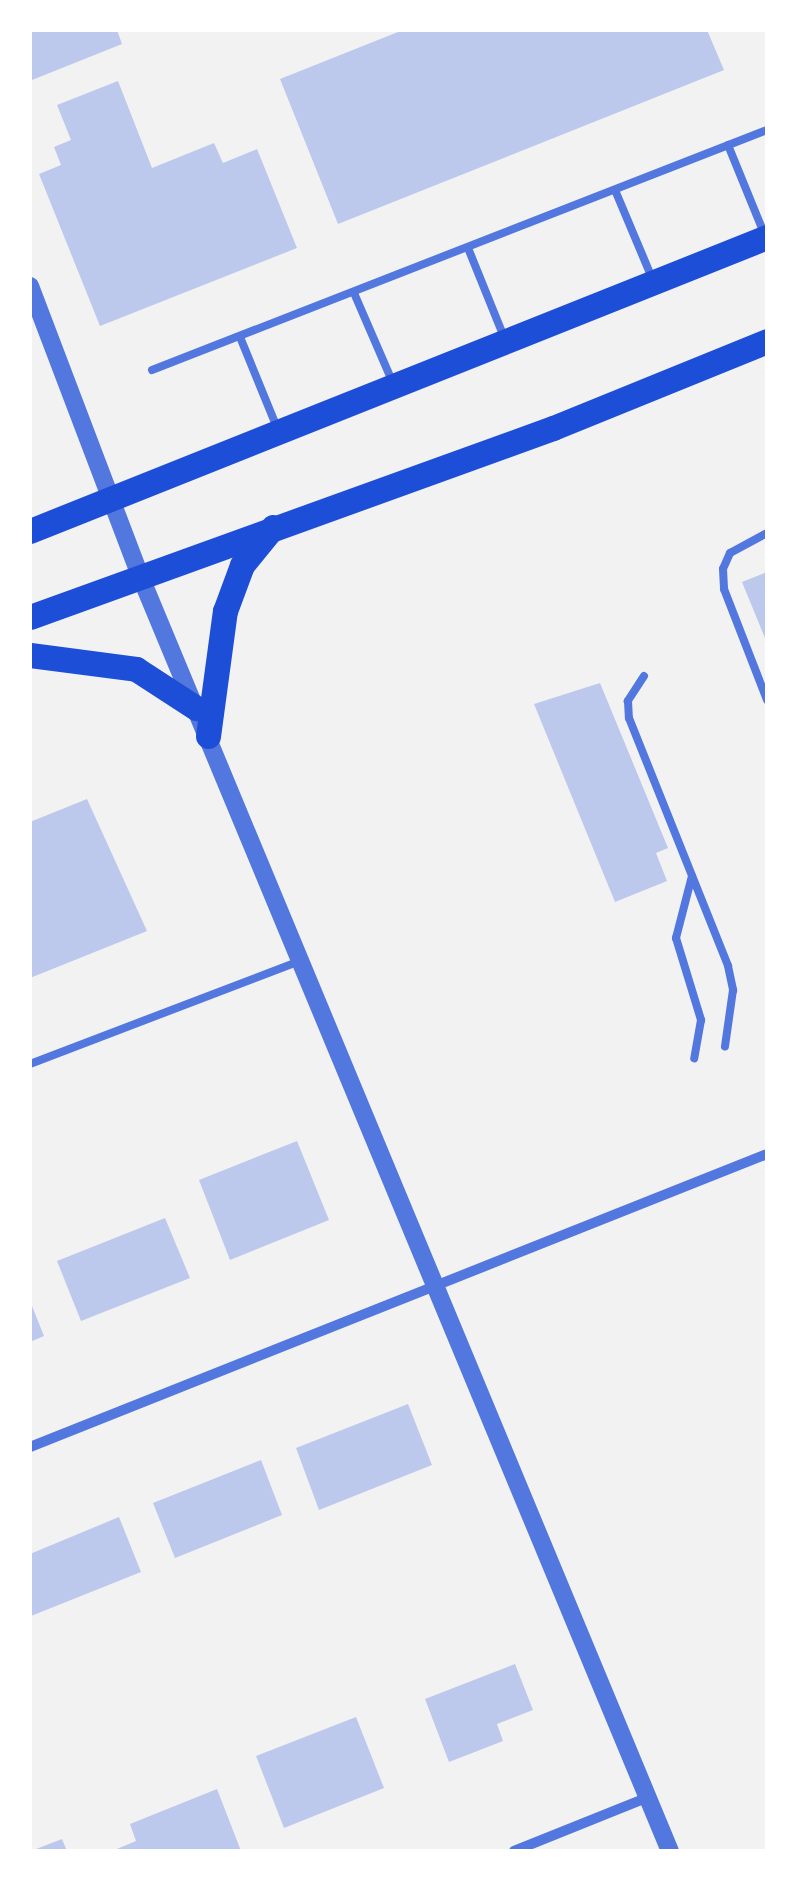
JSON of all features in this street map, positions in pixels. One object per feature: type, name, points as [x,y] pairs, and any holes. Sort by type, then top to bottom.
[{"type":"main road","points":[[30,531],[766,237]]},
{"type":"main road","points":[[30,617],[139,573],[553,428],[767,341]]},
{"type":"main road","points":[[208,736],[225,610],[242,565],[275,525]]},
{"type":"main road","points":[[30,655],[136,669],[196,708]]},
{"type":"street","points":[[30,286],[139,573],[437,1282],[670,1851]]},
{"type":"street","points":[[30,1447],[767,1154]]},
{"type":"street","points":[[514,1851],[649,1797]]},
{"type":"lane","points":[[152,370],[767,130]]},
{"type":"lane","points":[[728,145],[766,237]]},
{"type":"lane","points":[[615,190],[654,282]]},
{"type":"lane","points":[[468,248],[506,340]]},
{"type":"lane","points":[[354,293],[394,385]]},
{"type":"lane","points":[[240,336],[279,431]]},
{"type":"lane","points":[[767,534],[730,553],[723,569],[724,589],[767,700]]},
{"type":"lane","points":[[644,676],[628,701],[629,718],[733,990],[725,1046]]},
{"type":"lane","points":[[692,876],[676,938],[701,1020],[694,1058]]},
{"type":"lane","points":[[30,1064],[302,960]]},
{"type":"building","points":[[30,30],[117,30],[122,44],[32,80]]},
{"type":"building","points":[[403,30],[707,30],[724,70],[338,224],[280,79]]},
{"type":"building","points":[[118,81],[152,168],[214,143],[223,163],[257,149],[297,248],[100,326],[39,174],[61,165],[54,147],[71,140],[57,105]]},
{"type":"building","points":[[767,572],[767,643],[742,582]]},
{"type":"building","points":[[600,683],[668,848],[656,853],[667,881],[615,902],[534,704]]},
{"type":"building","points":[[87,799],[147,931],[30,978],[30,822]]},
{"type":"building","points":[[297,1141],[329,1220],[230,1260],[199,1180]]},
{"type":"building","points":[[165,1218],[190,1278],[81,1321],[57,1261]]},
{"type":"building","points":[[30,1301],[44,1336],[30,1342]]},
{"type":"building","points":[[408,1404],[432,1465],[319,1510],[296,1448]]},
{"type":"building","points":[[261,1460],[282,1515],[175,1558],[153,1503]]},
{"type":"building","points":[[119,1517],[141,1572],[31,1616],[30,1554]]},
{"type":"building","points":[[515,1664],[533,1710],[497,1724],[503,1741],[449,1762],[425,1699]]},
{"type":"building","points":[[356,1717],[384,1788],[284,1828],[256,1756]]},
{"type":"building","points":[[217,1789],[241,1851],[112,1851],[136,1841],[130,1824]]},
{"type":"building","points":[[62,1839],[67,1851],[31,1851]]}]
